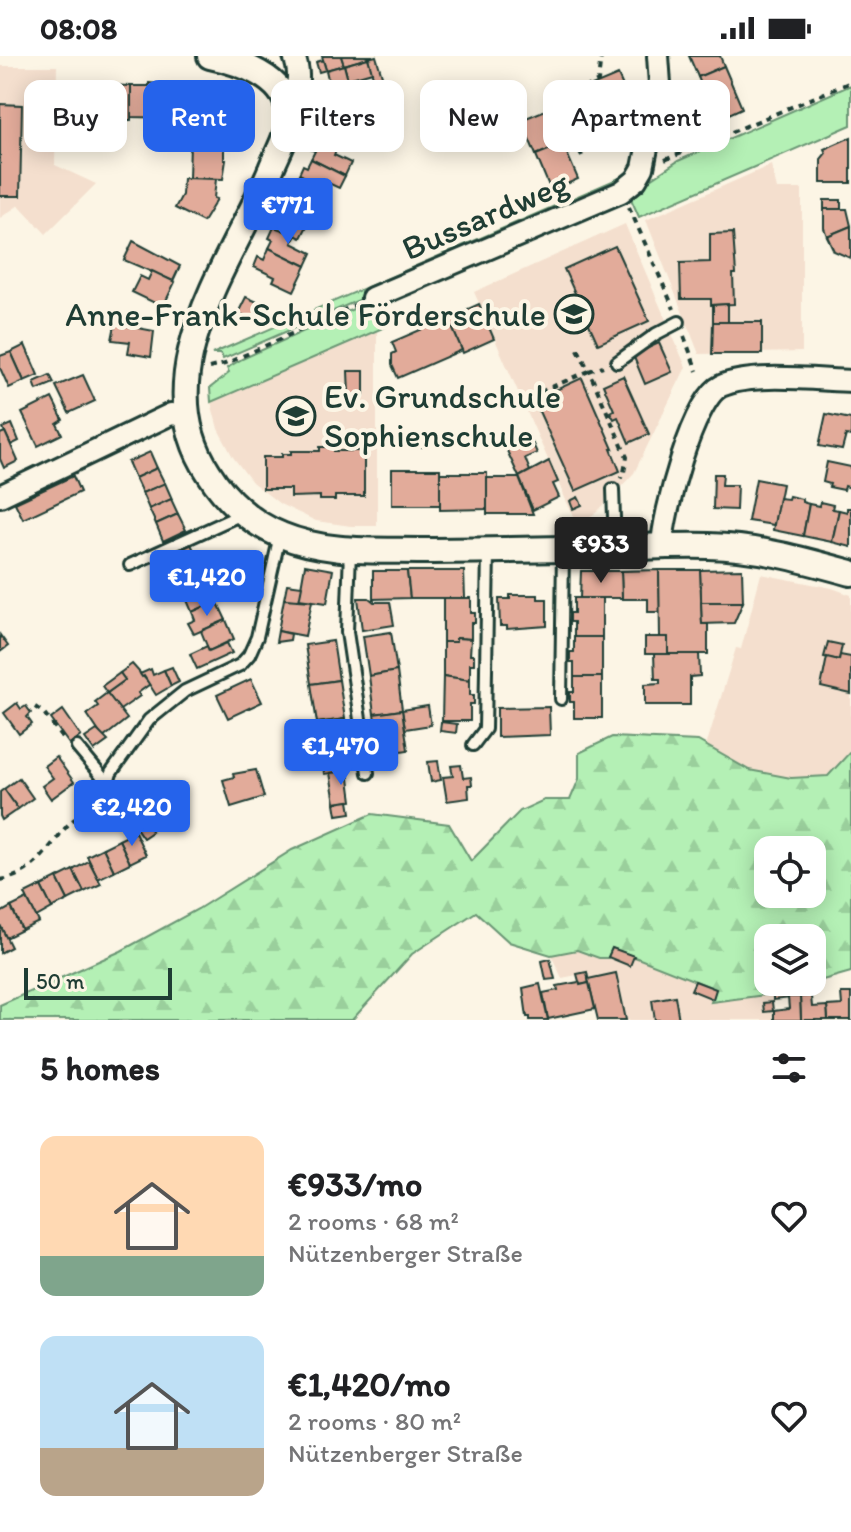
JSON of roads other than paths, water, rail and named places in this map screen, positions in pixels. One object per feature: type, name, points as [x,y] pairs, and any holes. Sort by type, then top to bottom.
[{"type":"street","points":[[210,56],[225,59],[266,78],[271,84]]},
{"type":"street","points":[[294,56],[298,80]]},
{"type":"street","name":"Bussardweg","points":[[372,298],[621,192],[636,180],[643,168],[660,84],[658,56]]},
{"type":"street","points":[[278,152],[210,293],[195,334],[188,366],[187,416],[191,437],[218,486],[244,513],[280,535],[317,546],[350,551],[739,547],[851,573]]},
{"type":"street","points":[[662,546],[663,522],[673,485],[705,402],[716,389],[730,382],[747,380],[851,381]]},
{"type":"street","points":[[0,496],[171,414],[187,416]]},
{"type":"lane","points":[[617,362],[679,322]]},
{"type":"lane","points":[[613,489],[615,548]]},
{"type":"lane","points":[[130,565],[244,513]]},
{"type":"lane","points":[[104,798],[111,773],[149,720],[185,691],[240,665],[249,655],[257,637],[280,535]]},
{"type":"lane","points":[[561,699],[563,549]]},
{"type":"lane","points":[[350,551],[347,632],[368,773]]},
{"type":"lane","points":[[473,745],[485,729],[488,551]]},
{"type":"lane","points":[[77,747],[108,784]]},
{"type":"place","name":"Anne-Frank-Schule Förderschule","points":[[574,314]]},
{"type":"place","name":"Ev. Grundschule Sophienschule","points":[[296,416]]}]
